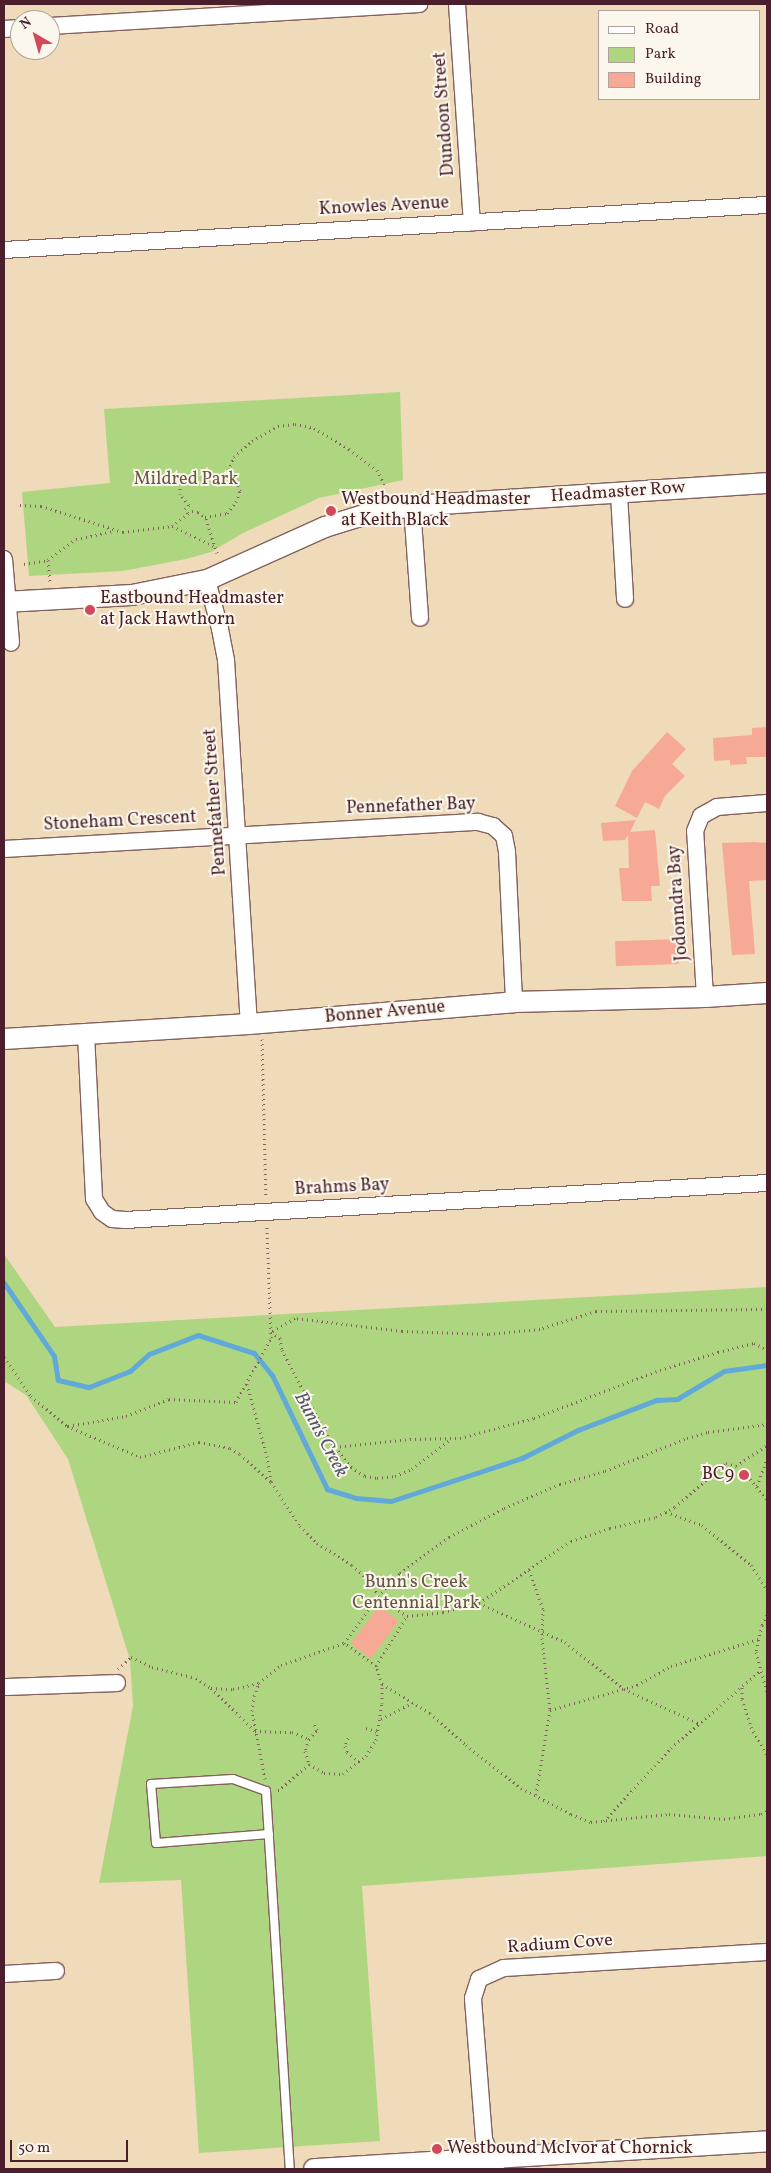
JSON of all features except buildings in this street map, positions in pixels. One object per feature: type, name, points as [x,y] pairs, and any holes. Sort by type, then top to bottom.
[{"type":"street","points":[[60,25],[419,4]]},
{"type":"street","name":"Dundoon Street","points":[[457,4],[472,222]]},
{"type":"street","name":"Knowles Avenue","points":[[4,250],[767,205]]},
{"type":"street","name":"Headmaster Row","points":[[5,602],[132,595],[207,580],[325,527],[367,514],[412,506],[767,483]]},
{"type":"street","points":[[619,494],[625,598]]},
{"type":"street","points":[[412,506],[420,618]]},
{"type":"street","points":[[4,559],[5,602],[11,643]]},
{"type":"street","name":"Pennefather Street","points":[[207,580],[220,628],[226,660],[238,835],[255,1023]]},
{"type":"street","name":"Jodonndra Bay","points":[[705,997],[695,831],[701,816],[717,806],[767,803]]},
{"type":"street","name":"Pennefather Bay","points":[[238,835],[478,822],[493,826],[504,836],[507,852],[514,1002]]},
{"type":"street","name":"Stoneham Crescent","points":[[4,849],[238,835]]},
{"type":"street","name":"Bonner Avenue","points":[[4,1039],[255,1023],[514,1002],[705,997],[767,993]]},
{"type":"street","name":"Brahms Bay","points":[[86,1034],[94,1199],[102,1212],[112,1218],[125,1220],[767,1183]]},
{"type":"street","points":[[4,1687],[116,1683]]},
{"type":"street","name":"Radium Cove","points":[[493,2163],[484,2139],[473,1998],[479,1979],[504,1968],[767,1952]]},
{"type":"street","points":[[4,1974],[56,1971]]},
{"type":"street","points":[[314,2169],[493,2163],[767,2141]]},
{"type":"lane","points":[[269,1834],[156,1843],[151,1784],[233,1779],[266,1791],[269,1834],[290,2169]]},
{"type":"path","points":[[205,517],[227,513],[236,502],[240,491],[236,478],[228,470],[234,457],[252,441],[278,426],[295,424],[314,428],[342,445],[376,470],[386,488]]},
{"type":"path","points":[[188,514],[185,509],[189,505],[180,494],[180,478],[196,476]]},
{"type":"path","points":[[20,505],[41,506],[117,531]]},
{"type":"path","points":[[172,526],[188,514],[198,512],[205,517],[217,553]]},
{"type":"path","points":[[24,564],[48,560],[76,540],[93,534],[117,531],[172,526],[202,538],[215,546]]},
{"type":"path","points":[[48,560],[52,599]]},
{"type":"path","points":[[67,1426],[126,1416],[168,1399],[236,1402],[271,1338],[267,1212],[255,1023]]},
{"type":"path","points":[[271,1332],[295,1318],[402,1330],[488,1334],[540,1328],[596,1311],[767,1308]]},
{"type":"path","points":[[271,1332],[280,1338],[282,1350],[314,1413],[335,1447],[351,1467],[365,1476],[377,1478],[395,1476],[412,1469],[452,1438]]},
{"type":"path","points":[[335,1447],[410,1439],[460,1438],[534,1418],[660,1370],[718,1352],[754,1343],[767,1350]]},
{"type":"path","points":[[4,1357],[31,1396],[67,1426],[140,1457],[199,1442],[230,1448],[257,1467],[272,1482],[300,1526],[317,1543],[352,1565],[371,1582],[378,1596],[407,1616],[442,1612],[479,1603],[571,1541],[666,1512],[676,1507],[726,1463],[736,1466],[767,1500]]},
{"type":"path","points":[[247,1383],[267,1456],[272,1482]]},
{"type":"path","points":[[212,1688],[233,1689],[259,1683],[281,1665],[344,1643],[378,1596],[400,1573],[449,1537],[504,1508],[560,1484],[605,1471],[687,1438],[708,1432],[767,1424]]},
{"type":"path","points":[[736,1466],[767,1445]]},
{"type":"path","points":[[756,1487],[767,1459]]},
{"type":"path","points":[[666,1512],[702,1525],[751,1566],[767,1590]]},
{"type":"path","points":[[529,1570],[543,1609],[542,1632],[550,1710],[536,1794]]},
{"type":"path","points":[[479,1603],[565,1642],[624,1688],[700,1724]]},
{"type":"path","points":[[767,1615],[762,1625],[756,1652],[767,1692]]},
{"type":"path","points":[[376,1666],[407,1616]]},
{"type":"path","points":[[550,1710],[637,1685],[671,1666],[759,1639]]},
{"type":"path","points":[[314,1724],[317,1730],[308,1739],[306,1751],[309,1764],[324,1773],[335,1776],[350,1771],[360,1762],[376,1740],[380,1719],[382,1684],[376,1666],[344,1643]]},
{"type":"path","points":[[100,1683],[131,1657],[152,1667],[196,1678],[212,1688],[255,1731],[292,1732],[308,1739]]},
{"type":"path","points":[[604,1822],[671,1748],[761,1670]]},
{"type":"path","points":[[259,1683],[254,1696],[252,1711],[266,1791],[279,1790],[309,1764]]},
{"type":"path","points":[[382,1684],[430,1713],[466,1746],[522,1788],[571,1814],[591,1822],[669,1814],[724,1819],[761,1814],[767,1811]]},
{"type":"path","points":[[742,1687],[742,1699],[751,1727],[767,1755]]},
{"type":"path","points":[[380,1719],[414,1703]]},
{"type":"path","points":[[366,1728],[378,1732]]},
{"type":"path","points":[[348,1738],[345,1746],[347,1752],[360,1762]]},
{"type":"green space","name":"Mildred Park","points":[[400,392],[403,480],[319,498],[243,533],[211,552],[186,559],[123,571],[29,576],[22,492],[110,483],[104,409]]},
{"type":"green space","name":"Bunn's Creek Centennial Park","points":[[4,1254],[55,1327],[767,1287],[767,1856],[362,1886],[380,2141],[199,2153],[181,1880],[99,1883],[133,1706],[130,1660],[68,1459],[26,1395],[4,1381]]},
{"type":"waterway","name":"Bunn's Creek","points":[[4,1283],[54,1356],[58,1380],[89,1387],[130,1371],[149,1354],[198,1335],[254,1353],[272,1375],[327,1489],[356,1498],[391,1501],[522,1458],[578,1430],[656,1400],[677,1399],[724,1371],[767,1365]]},
{"type":"place","name":"Westbound Headmaster at Keith Black","points":[[331,511]]},
{"type":"place","name":"Eastbound Headmaster at Jack Hawthorn","points":[[90,610]]},
{"type":"place","name":"BC9","points":[[744,1475]]},
{"type":"place","name":"Westbound McIvor at Chornick","points":[[437,2149]]}]
